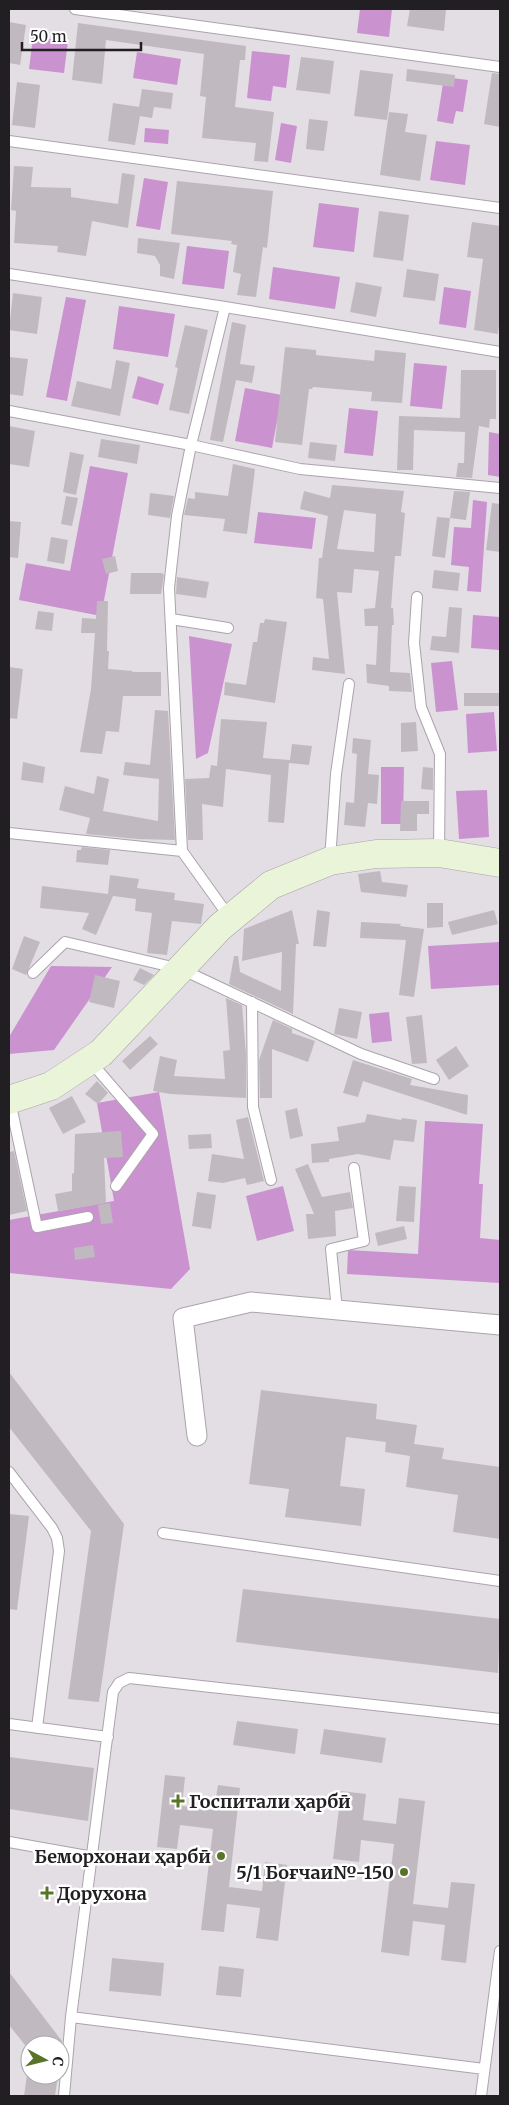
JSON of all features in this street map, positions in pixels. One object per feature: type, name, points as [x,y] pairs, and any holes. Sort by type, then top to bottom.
[{"type":"street","points":[[9,1100],[51,1086],[101,1052],[220,928],[271,885],[330,861],[376,854],[439,853],[500,863]]},
{"type":"street","points":[[198,1436],[183,1318],[250,1302],[500,1325]]},
{"type":"lane","points":[[75,9],[500,68]]},
{"type":"lane","points":[[9,141],[500,208]]},
{"type":"lane","points":[[9,274],[500,352]]},
{"type":"lane","points":[[224,307],[176,516],[169,588],[182,851],[231,918]]},
{"type":"lane","points":[[9,411],[300,469],[500,488]]},
{"type":"lane","points":[[417,597],[414,643],[421,707],[440,754],[439,853]]},
{"type":"lane","points":[[171,619],[228,628]]},
{"type":"lane","points":[[330,861],[336,774],[349,684]]},
{"type":"lane","points":[[9,833],[182,851]]},
{"type":"lane","points":[[33,974],[65,942],[181,969],[361,1054],[434,1079]]},
{"type":"lane","points":[[252,1002],[254,1107],[271,1180]]},
{"type":"lane","points":[[89,1060],[153,1134],[116,1186]]},
{"type":"lane","points":[[9,1100],[38,1227],[88,1217]]},
{"type":"lane","points":[[337,1310],[330,1249],[364,1241],[354,1168]]},
{"type":"lane","points":[[9,1472],[52,1528],[57,1538],[59,1551],[37,1728]]},
{"type":"lane","points":[[163,1533],[500,1581]]},
{"type":"lane","points":[[64,2096],[71,2017],[113,1692],[119,1683],[129,1678],[500,1720]]},
{"type":"lane","points":[[9,1724],[108,1737]]},
{"type":"lane","points":[[9,1842],[93,1857]]},
{"type":"lane","points":[[481,2096],[500,1951]]},
{"type":"lane","points":[[71,2017],[484,2069]]},
{"type":"shaded area","points":[[360,9],[392,9],[389,37],[357,33]]},
{"type":"shaded area","points":[[33,37],[68,41],[64,73],[29,69]]},
{"type":"shaded area","points":[[252,51],[290,55],[286,88],[273,86],[271,101],[247,98]]},
{"type":"shaded area","points":[[137,52],[181,59],[177,85],[133,78]]},
{"type":"shaded area","points":[[444,77],[468,80],[463,112],[456,111],[453,124],[437,121]]},
{"type":"shaded area","points":[[281,123],[297,126],[291,163],[275,160]]},
{"type":"shaded area","points":[[145,128],[169,130],[168,144],[144,142]]},
{"type":"shaded area","points":[[436,141],[470,145],[465,185],[430,180]]},
{"type":"shaded area","points":[[144,178],[168,182],[160,230],[136,226]]},
{"type":"shaded area","points":[[319,203],[359,208],[354,252],[313,247]]},
{"type":"shaded area","points":[[187,246],[229,251],[224,289],[182,284]]},
{"type":"shaded area","points":[[273,267],[340,277],[335,309],[269,299]]},
{"type":"shaded area","points":[[444,287],[471,291],[466,328],[439,324]]},
{"type":"shaded area","points":[[66,297],[86,300],[67,401],[46,397]]},
{"type":"shaded area","points":[[119,306],[175,314],[168,357],[113,349]]},
{"type":"shaded area","points":[[414,363],[447,366],[442,409],[410,406]]},
{"type":"shaded area","points":[[138,376],[164,384],[158,405],[132,398]]},
{"type":"shaded area","points":[[245,388],[282,395],[272,448],[235,441]]},
{"type":"shaded area","points":[[349,408],[378,411],[373,456],[344,453]]},
{"type":"shaded area","points":[[489,432],[500,434],[500,477],[488,475]]},
{"type":"shaded area","points":[[90,466],[128,473],[101,616],[19,600],[26,563],[70,571]]},
{"type":"shaded area","points":[[473,500],[487,502],[481,592],[467,591],[469,567],[451,565],[454,527],[471,528]]},
{"type":"shaded area","points":[[258,512],[316,518],[312,549],[254,543]]},
{"type":"shaded area","points":[[473,615],[500,617],[500,650],[471,648]]},
{"type":"shaded area","points":[[189,636],[232,644],[208,753],[196,759]]},
{"type":"shaded area","points":[[452,661],[458,710],[436,712],[431,663]]},
{"type":"shaded area","points":[[494,712],[497,751],[468,753],[466,714]]},
{"type":"shaded area","points":[[381,767],[404,767],[403,824],[381,824]]},
{"type":"shaded area","points":[[487,790],[489,837],[459,839],[456,791]]},
{"type":"shaded area","points":[[500,942],[500,985],[431,989],[428,946]]},
{"type":"shaded area","points":[[51,966],[112,967],[54,1050],[9,1054],[9,1037]]},
{"type":"shaded area","points":[[389,1012],[392,1041],[372,1043],[369,1014]]},
{"type":"shaded area","points":[[159,1092],[190,1269],[171,1289],[9,1273],[9,1220],[114,1201],[97,1103]]},
{"type":"shaded area","points":[[425,1121],[483,1124],[479,1184],[483,1184],[480,1238],[500,1240],[500,1283],[347,1274],[348,1250],[418,1254]]},
{"type":"shaded area","points":[[283,1186],[294,1231],[257,1241],[246,1196]]},
{"type":"building","points":[[410,9],[446,9],[444,31],[407,26]]},
{"type":"building","points":[[9,22],[26,25],[20,65],[9,63]]},
{"type":"building","points":[[78,23],[246,46],[245,60],[240,60],[235,107],[274,112],[268,162],[254,161],[256,143],[202,138],[206,97],[200,96],[204,54],[106,40],[102,84],[72,80]]},
{"type":"building","points":[[301,57],[334,61],[330,94],[296,90]]},
{"type":"building","points":[[407,69],[455,75],[454,87],[406,81]]},
{"type":"building","points":[[360,70],[393,74],[387,120],[354,116]]},
{"type":"building","points":[[492,73],[500,74],[500,127],[484,124]]},
{"type":"building","points":[[17,82],[40,85],[35,128],[12,125]]},
{"type":"building","points":[[142,89],[173,93],[171,109],[154,107],[152,118],[140,116],[135,145],[108,141],[113,103],[139,107]]},
{"type":"building","points":[[389,112],[408,114],[405,132],[427,135],[420,181],[380,175]]},
{"type":"building","points":[[309,119],[328,121],[324,151],[306,149]]},
{"type":"building","points":[[14,166],[33,167],[31,187],[71,188],[71,197],[118,204],[122,173],[135,175],[128,228],[92,221],[86,256],[57,252],[58,246],[14,243],[16,211],[11,210]]},
{"type":"building","points":[[177,181],[273,191],[267,248],[263,247],[256,297],[237,295],[241,274],[233,272],[237,245],[231,244],[232,241],[171,234]]},
{"type":"building","points":[[379,211],[409,215],[403,261],[373,257]]},
{"type":"building","points":[[472,222],[500,226],[500,316],[498,334],[474,330],[483,259],[467,257]]},
{"type":"building","points":[[138,238],[180,243],[174,279],[160,276],[160,265],[155,256],[137,253]]},
{"type":"building","points":[[407,269],[439,274],[435,301],[403,297]]},
{"type":"building","points":[[356,282],[382,287],[376,317],[350,312]]},
{"type":"building","points":[[13,293],[42,297],[37,334],[9,330]]},
{"type":"building","points":[[232,322],[246,325],[240,364],[255,366],[252,383],[236,380],[223,442],[210,440]]},
{"type":"building","points":[[185,325],[208,330],[189,414],[169,410],[178,368],[175,367]]},
{"type":"building","points":[[285,347],[316,350],[316,355],[374,361],[375,350],[406,353],[402,403],[371,401],[372,392],[313,387],[309,389],[302,445],[275,442]]},
{"type":"building","points":[[9,357],[28,359],[23,396],[9,394]]},
{"type":"building","points":[[116,360],[130,363],[120,416],[71,406],[77,381],[111,389]]},
{"type":"building","points":[[461,370],[496,370],[496,419],[490,419],[489,428],[479,426],[472,478],[456,477],[458,463],[464,463],[465,432],[414,430],[413,470],[397,470],[399,416],[460,418]]},
{"type":"building","points":[[9,426],[35,431],[29,467],[9,464]]},
{"type":"building","points":[[101,439],[140,445],[137,464],[98,457]]},
{"type":"building","points":[[310,442],[337,445],[335,461],[308,458]]},
{"type":"building","points":[[70,452],[84,455],[76,495],[63,492]]},
{"type":"building","points":[[233,464],[255,469],[247,534],[223,531],[225,519],[184,515],[188,498],[195,499],[195,492],[228,496]]},
{"type":"building","points":[[332,485],[404,491],[401,512],[405,513],[401,556],[395,556],[391,608],[393,608],[394,625],[392,625],[390,672],[410,673],[412,692],[389,691],[389,686],[367,683],[366,664],[376,665],[378,626],[365,626],[364,609],[375,608],[379,571],[354,569],[352,593],[337,592],[345,674],[312,670],[313,657],[329,659],[323,599],[316,598],[319,558],[322,558],[328,516],[300,509],[304,491],[330,498]],"holes":[[[344,510],[376,514],[374,552],[337,549]]]},
{"type":"building","points":[[454,491],[470,492],[466,520],[450,518]]},
{"type":"building","points":[[150,493],[174,496],[170,518],[148,515]]},
{"type":"building","points":[[66,496],[78,498],[72,526],[61,524]]},
{"type":"building","points":[[492,503],[500,504],[500,552],[486,550]]},
{"type":"building","points":[[437,517],[450,518],[445,558],[432,556]]},
{"type":"building","points":[[9,521],[21,522],[18,558],[9,557]]},
{"type":"building","points":[[51,537],[68,540],[64,564],[47,561]]},
{"type":"building","points":[[115,556],[118,571],[106,574],[102,559]]},
{"type":"building","points":[[434,570],[460,573],[458,591],[432,588]]},
{"type":"building","points":[[131,573],[162,573],[164,575],[161,594],[130,594]]},
{"type":"building","points":[[177,577],[209,582],[206,598],[176,594]]},
{"type":"building","points":[[97,601],[108,601],[108,669],[132,672],[161,672],[161,696],[123,696],[119,732],[106,731],[102,754],[80,752],[91,689],[95,633],[81,633],[82,618],[96,619]]},
{"type":"building","points":[[449,607],[462,608],[459,653],[430,650],[432,636],[446,637]]},
{"type":"building","points":[[38,611],[54,613],[52,631],[35,629]]},
{"type":"building","points":[[265,619],[287,622],[275,703],[224,695],[225,682],[246,685],[253,642],[257,642],[260,623],[264,623]]},
{"type":"building","points":[[9,667],[23,669],[17,719],[9,718]]},
{"type":"building","points":[[464,693],[500,693],[500,706],[464,706]]},
{"type":"building","points":[[155,710],[168,711],[175,840],[137,839],[86,834],[90,818],[59,810],[65,786],[94,794],[97,776],[109,779],[103,811],[158,821],[159,779],[123,775],[125,762],[150,765]]},
{"type":"building","points":[[221,719],[267,722],[263,758],[290,760],[292,744],[312,746],[309,765],[289,763],[284,823],[268,822],[271,775],[226,769],[223,807],[202,804],[203,840],[188,840],[185,779],[209,778],[211,765],[217,766]]},
{"type":"building","points":[[416,722],[418,751],[401,752],[401,723]]},
{"type":"building","points":[[353,738],[371,740],[368,774],[379,775],[377,804],[368,803],[365,827],[344,825],[346,802],[354,803],[357,754],[352,753]]},
{"type":"building","points":[[23,762],[45,767],[43,783],[21,780]]},
{"type":"building","points":[[423,767],[433,768],[433,790],[421,789]]},
{"type":"building","points":[[401,801],[429,801],[429,814],[417,814],[417,831],[400,831]]},
{"type":"building","points":[[82,847],[110,850],[108,865],[76,862],[77,850],[81,850]]},
{"type":"building","points":[[380,871],[382,882],[408,885],[406,897],[361,892],[358,874]]},
{"type":"building","points":[[110,875],[139,879],[137,888],[175,893],[174,900],[204,904],[201,924],[172,921],[167,955],[147,953],[152,913],[135,911],[136,899],[113,896],[96,935],[82,929],[89,913],[40,908],[42,886],[108,894]]},
{"type":"building","points":[[427,903],[443,903],[443,927],[427,928]]},
{"type":"building","points":[[292,910],[299,944],[296,944],[293,1014],[229,984],[234,956],[238,956],[240,972],[281,991],[282,952],[242,961],[244,929]]},
{"type":"building","points":[[317,910],[330,912],[326,947],[313,946]]},
{"type":"building","points":[[494,910],[498,924],[452,935],[448,922]]},
{"type":"building","points":[[361,922],[401,924],[400,926],[424,929],[414,997],[399,995],[406,940],[360,938]]},
{"type":"building","points":[[24,936],[40,942],[26,975],[12,969]]},
{"type":"building","points":[[140,968],[154,975],[144,985],[133,980]]},
{"type":"building","points":[[95,975],[120,981],[114,1008],[89,1002]]},
{"type":"building","points":[[226,998],[242,1005],[246,1054],[246,1098],[170,1094],[153,1091],[160,1056],[177,1060],[174,1076],[225,1079],[223,1051],[230,1050]]},
{"type":"building","points":[[339,1008],[362,1012],[357,1039],[334,1034]]},
{"type":"building","points":[[422,1015],[427,1063],[412,1064],[406,1017]]},
{"type":"building","points":[[273,1020],[292,1029],[292,1033],[315,1041],[308,1062],[272,1049],[272,1098],[260,1098],[259,1060]]},
{"type":"building","points":[[150,1036],[158,1044],[130,1070],[122,1061]]},
{"type":"building","points":[[456,1046],[469,1066],[449,1080],[436,1060]]},
{"type":"building","points":[[353,1060],[412,1079],[410,1085],[468,1095],[467,1115],[363,1081],[358,1097],[343,1093]]},
{"type":"building","points":[[97,1081],[108,1093],[98,1104],[85,1094]]},
{"type":"building","points":[[72,1096],[86,1122],[63,1134],[49,1108]]},
{"type":"building","points":[[297,1108],[303,1136],[290,1139],[285,1111]]},
{"type":"building","points":[[367,1114],[401,1120],[402,1118],[417,1120],[414,1142],[394,1140],[390,1160],[358,1154],[329,1159],[329,1162],[312,1163],[311,1144],[339,1141],[337,1127],[365,1122]]},
{"type":"building","points":[[248,1117],[264,1181],[247,1185],[245,1178],[223,1183],[208,1181],[212,1154],[244,1159],[236,1120]]},
{"type":"building","points":[[121,1131],[123,1157],[104,1158],[106,1203],[58,1211],[55,1194],[72,1191],[75,1134]]},
{"type":"building","points":[[211,1134],[212,1148],[189,1149],[188,1135]]},
{"type":"building","points":[[14,1151],[27,1211],[9,1215],[9,1152]]},
{"type":"building","points":[[308,1164],[322,1197],[350,1192],[353,1208],[335,1211],[336,1236],[308,1239],[306,1214],[314,1214],[295,1169]]},
{"type":"building","points":[[399,1186],[416,1187],[414,1222],[396,1221]]},
{"type":"building","points":[[197,1192],[216,1195],[211,1229],[192,1226]]},
{"type":"building","points":[[110,1203],[113,1223],[101,1224],[98,1205]]},
{"type":"building","points":[[404,1226],[407,1239],[378,1246],[375,1233]]},
{"type":"building","points":[[93,1245],[95,1257],[75,1260],[74,1248]]},
{"type":"building","points":[[9,1372],[124,1524],[99,1702],[68,1699],[91,1531],[9,1427]]},
{"type":"building","points":[[261,1390],[377,1404],[376,1419],[417,1425],[414,1444],[444,1448],[442,1459],[500,1467],[500,1539],[453,1532],[458,1495],[406,1487],[410,1456],[385,1452],[386,1442],[346,1437],[340,1486],[365,1489],[361,1526],[285,1517],[289,1489],[249,1484]]},
{"type":"building","points":[[9,1514],[29,1516],[17,1610],[9,1609]]},
{"type":"building","points":[[243,1589],[500,1619],[498,1673],[236,1642]]},
{"type":"building","points":[[237,1721],[298,1729],[295,1754],[233,1745]]},
{"type":"building","points":[[324,1729],[386,1738],[382,1763],[320,1754]]},
{"type":"building","points":[[9,1757],[94,1768],[88,1821],[9,1809]]},
{"type":"building","name":"Беморхонаи ҳарбӣ","points":[[165,1775],[185,1777],[182,1806],[214,1810],[218,1785],[240,1788],[229,1887],[262,1891],[265,1862],[287,1865],[278,1941],[256,1938],[260,1908],[227,1904],[224,1932],[201,1930],[213,1829],[180,1825],[177,1849],[157,1847]]},
{"type":"building","name":"5/1 Боғчаи№-150","points":[[341,1791],[366,1794],[363,1820],[396,1824],[399,1798],[425,1801],[413,1904],[448,1908],[451,1882],[475,1884],[466,1963],[441,1960],[445,1925],[413,1921],[409,1956],[381,1952],[394,1844],[361,1840],[359,1862],[333,1859]]},
{"type":"building","points":[[112,1958],[164,1963],[161,1996],[109,1991]]},
{"type":"building","points":[[219,1966],[244,1969],[241,1997],[216,1995]]},
{"type":"building","points":[[9,1972],[57,2035],[20,2035],[20,2039],[9,2025]]},
{"type":"building","points":[[26,2085],[57,2085],[55,2096],[24,2096]]},
{"type":"place","name":"Госпитали ҳарбӣ","points":[[178,1801]]},
{"type":"place","name":"Беморхонаи ҳарбӣ","points":[[221,1856]]},
{"type":"place","name":"5/1 Боғчаи№-150","points":[[404,1872]]},
{"type":"place","name":"Дорухона","points":[[47,1893]]}]
